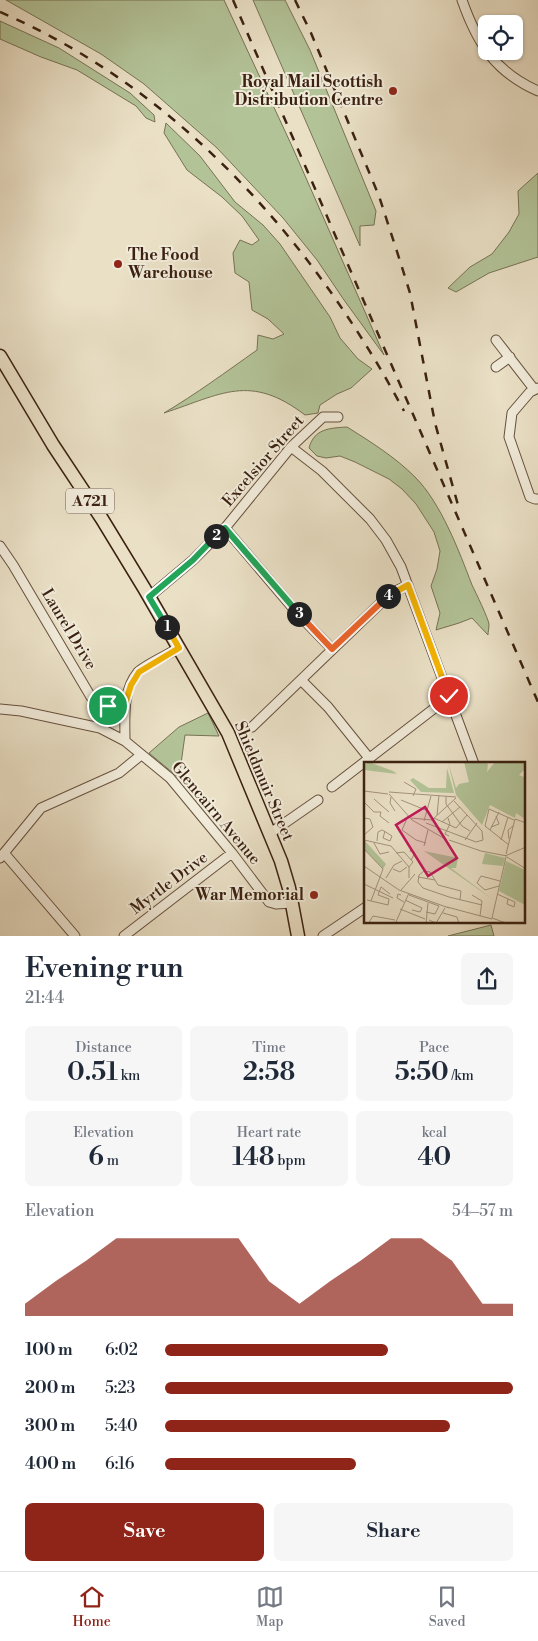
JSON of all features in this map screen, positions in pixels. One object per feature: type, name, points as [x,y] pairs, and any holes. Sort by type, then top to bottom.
[{"type":"main road","name":"A721","points":[[0,356],[53,445],[102,519],[179,648]]},
{"type":"main road","name":"Shieldmuir Street","points":[[179,648],[228,733],[286,879],[298,936]]},
{"type":"street","points":[[462,0],[470,24],[485,51],[502,69],[521,84],[538,91]]},
{"type":"street","points":[[496,340],[536,389],[512,413],[509,437],[530,497],[535,500],[538,499]]},
{"type":"street","points":[[496,367],[510,357]]},
{"type":"street","name":"Excelsior Street","points":[[149,597],[193,560],[225,528],[291,448],[323,417],[338,416]]},
{"type":"street","points":[[291,448],[322,471],[370,519],[394,553],[401,566],[473,762]]},
{"type":"street","points":[[225,528],[298,614],[332,649]]},
{"type":"street","name":"Laurel Drive","points":[[0,546],[91,697],[108,706],[124,707]]},
{"type":"street","points":[[252,727],[390,594],[408,585]]},
{"type":"street","points":[[125,741],[124,707],[131,685],[139,672],[179,648]]},
{"type":"street","points":[[301,680],[328,707],[369,758]]},
{"type":"street","points":[[332,787],[449,696]]},
{"type":"street","name":"Glencairn Avenue","points":[[0,709],[21,711],[100,728],[125,741],[170,778],[270,902],[276,904],[292,903]]},
{"type":"street","points":[[75,936],[2,855],[41,808],[119,773],[141,754]]},
{"type":"street","points":[[269,834],[318,800]]},
{"type":"street","name":"Myrtle Drive","points":[[124,936],[232,854]]},
{"type":"street","points":[[323,936],[364,908]]},
{"type":"green space","points":[[6,0],[224,0],[291,144],[384,355],[317,260],[283,218],[217,148],[144,84],[101,54]]},
{"type":"green space","points":[[253,0],[285,0],[310,50],[376,211],[374,225],[360,226],[360,246]]},
{"type":"green space","points":[[0,21],[59,48],[130,93],[154,115],[155,122],[146,118],[136,106],[77,70],[0,39]]},
{"type":"green space","points":[[166,123],[200,156],[235,202],[263,225],[280,244],[330,317],[340,338],[358,359],[372,369],[351,388],[320,405],[318,413],[305,415],[286,402],[268,394],[236,391],[203,399],[164,413],[257,350],[258,335],[273,339],[284,334],[268,319],[252,310],[249,282],[235,273],[233,253],[240,240],[252,245],[259,240],[242,216],[222,197],[187,170],[164,133]]},
{"type":"green space","points":[[538,173],[538,257],[489,273],[456,292],[448,288],[470,267],[492,254],[509,232],[519,214],[518,191]]},
{"type":"green space","points":[[347,427],[399,463],[415,477],[433,500],[448,528],[486,616],[489,624],[488,635],[472,618],[436,630],[440,613],[431,586],[437,569],[440,551],[434,532],[416,504],[402,489],[389,479],[355,462],[340,456],[326,458],[317,456],[309,448],[318,433],[328,429]]},
{"type":"green space","points":[[208,713],[219,736],[185,735],[179,778],[149,753],[179,727]]},
{"type":"green space","points":[[491,925],[494,936],[448,936]]},
{"type":"railway","points":[[233,0],[538,702]]},
{"type":"railway","points":[[295,0],[311,33],[379,196],[401,264],[410,293],[435,423],[458,505]]},
{"type":"railway","points":[[0,12],[65,44],[126,83],[182,127],[235,177],[283,230],[328,288],[368,348],[404,411]]},
{"type":"place","name":"Royal Mail Scottish Distribution Centre","points":[[393,91]]},
{"type":"place","name":"The Food Warehouse","points":[[118,264]]},
{"type":"place","name":"War Memorial","points":[[314,895]]},
{"type":"route","points":[[108,706],[124,707],[131,685],[139,672],[179,648],[149,597],[193,560],[225,528],[298,614],[332,649],[390,594],[408,585],[449,696]]}]
